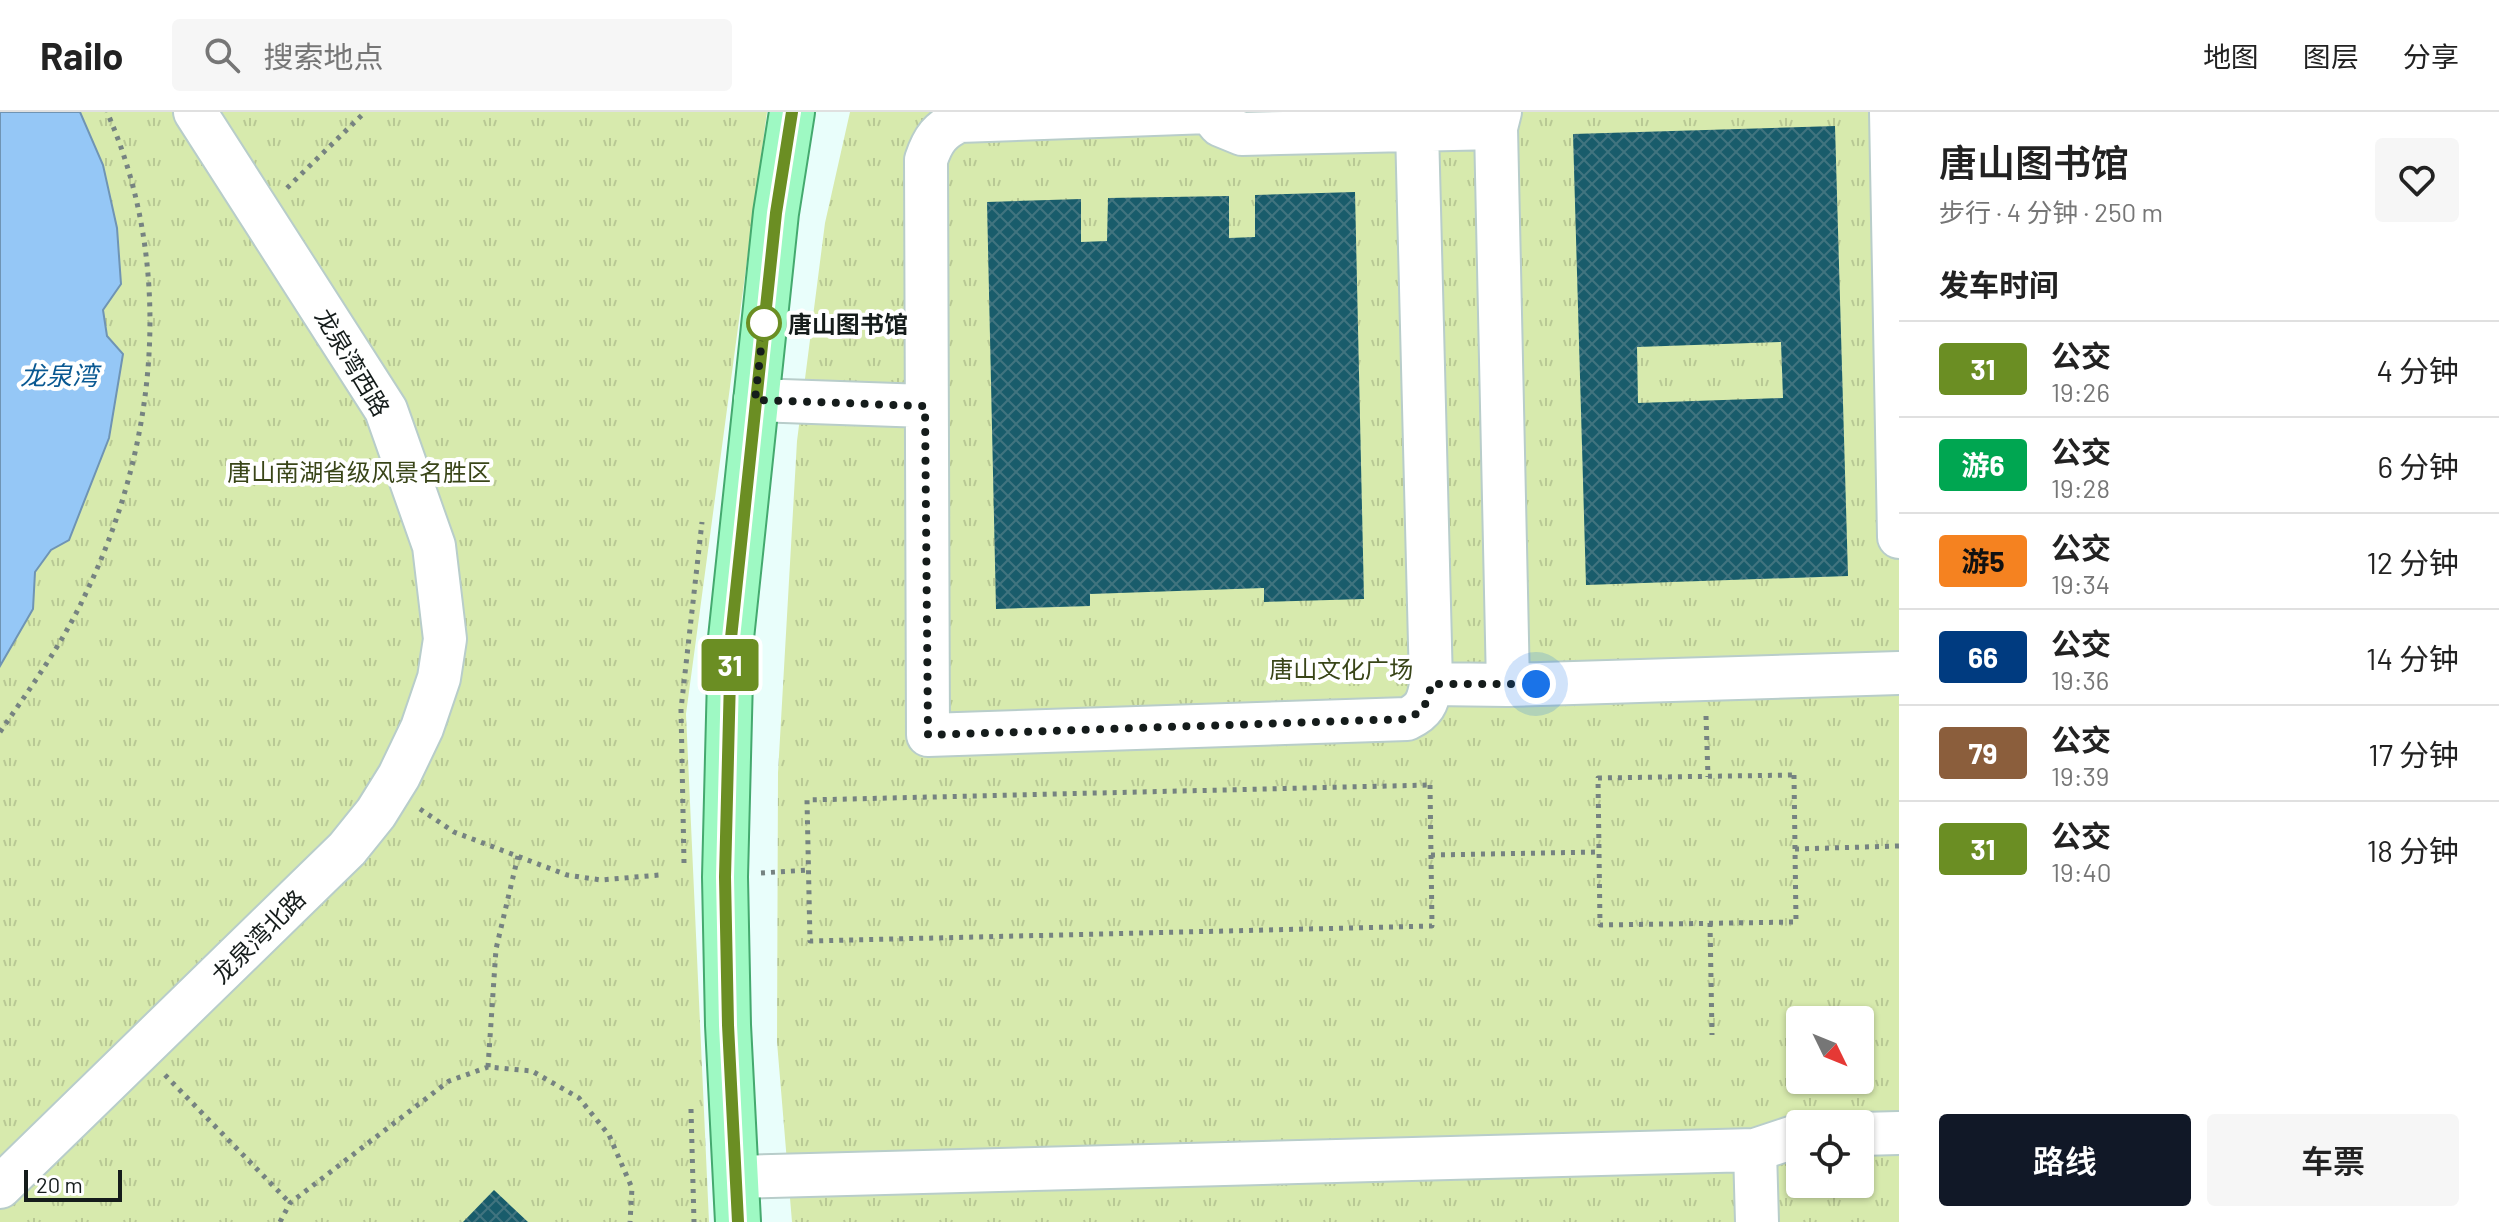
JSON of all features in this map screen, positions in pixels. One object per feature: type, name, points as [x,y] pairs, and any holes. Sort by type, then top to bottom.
[{"type":"main road","points":[[738,1222],[728,1025],[725,877],[731,638],[776,213],[792,112]]},
{"type":"street","name":"龙泉湾西路","points":[[195,112],[386,410],[434,546],[445,639]]},
{"type":"street","points":[[1417,129],[1431,684],[1429,700],[1421,712],[1407,719],[928,735],[926,160],[932,142],[942,129],[959,121],[1209,112],[1220,125],[1242,134],[1417,129],[1498,120],[1508,685]]},
{"type":"street","points":[[1891,112],[1896,208],[1899,537]]},
{"type":"street","points":[[755,400],[925,406]]},
{"type":"street","name":"龙泉湾北路","points":[[0,1187],[347,849],[376,813],[399,776],[422,728],[439,678],[445,639]]},
{"type":"street","points":[[1431,684],[1508,685],[1899,673]]},
{"type":"street","points":[[1874,1134],[1899,1133]]},
{"type":"street","points":[[735,1177],[1755,1150],[1786,1140]]},
{"type":"street","points":[[1755,1150],[1757,1222]]},
{"type":"path","points":[[0,732],[53,655],[86,594],[113,533],[138,445],[152,333],[148,262],[137,195],[107,112]]},
{"type":"path","points":[[260,214],[365,112]]},
{"type":"path","points":[[1706,679],[1708,777]]},
{"type":"path","points":[[1794,775],[1795,849],[1796,922],[1600,925],[1598,778],[1794,775]]},
{"type":"path","points":[[1430,785],[1432,926],[810,941],[809,870],[807,800],[1430,785]]},
{"type":"path","points":[[416,806],[454,832],[567,875],[601,880],[659,875]]},
{"type":"path","points":[[1795,849],[1899,846]]},
{"type":"path","points":[[1431,855],[1599,852]]},
{"type":"path","points":[[488,1067],[496,949],[518,856]]},
{"type":"path","points":[[756,874],[809,870]]},
{"type":"path","points":[[1710,923],[1712,1035]]},
{"type":"path","points":[[280,1222],[290,1203],[449,1081],[488,1067],[532,1071],[579,1098],[609,1135],[632,1188],[630,1222]]},
{"type":"path","points":[[159,1069],[290,1203]]},
{"type":"green space","name":"唐山南湖省级风景名胜区","points":[[0,112],[767,112],[686,714],[709,1222],[0,1222]]},
{"type":"green space","name":"唐山文化广场","points":[[850,112],[1899,112],[1899,1222],[792,1222],[777,1042],[778,773],[797,441],[825,223]]},
{"type":"water","name":"龙泉湾","points":[[0,112],[80,112],[103,165],[117,228],[121,284],[103,310],[107,336],[123,354],[109,438],[69,540],[51,550],[35,572],[33,609],[0,666]]},
{"type":"building","points":[[1835,126],[1848,576],[1586,585],[1573,134]],"holes":[[[1781,342],[1783,398],[1638,403],[1637,347]]]},
{"type":"building","points":[[1355,192],[1364,599],[1264,602],[1264,588],[1090,594],[1090,606],[996,609],[987,202],[1081,199],[1081,242],[1107,241],[1108,198],[1229,196],[1229,238],[1255,237],[1255,195]]},
{"type":"building","points":[[494,1190],[528,1222],[463,1222]]},
{"type":"bus line","name":"31","points":[[738,1222],[728,1025],[725,877],[731,638],[776,213],[792,112]]},
{"type":"place","name":"唐山图书馆","points":[[764,323]]},
{"type":"route","points":[[764,323],[755,400],[925,406],[928,735],[1407,719],[1421,712],[1429,700],[1431,684],[1536,684]]}]
